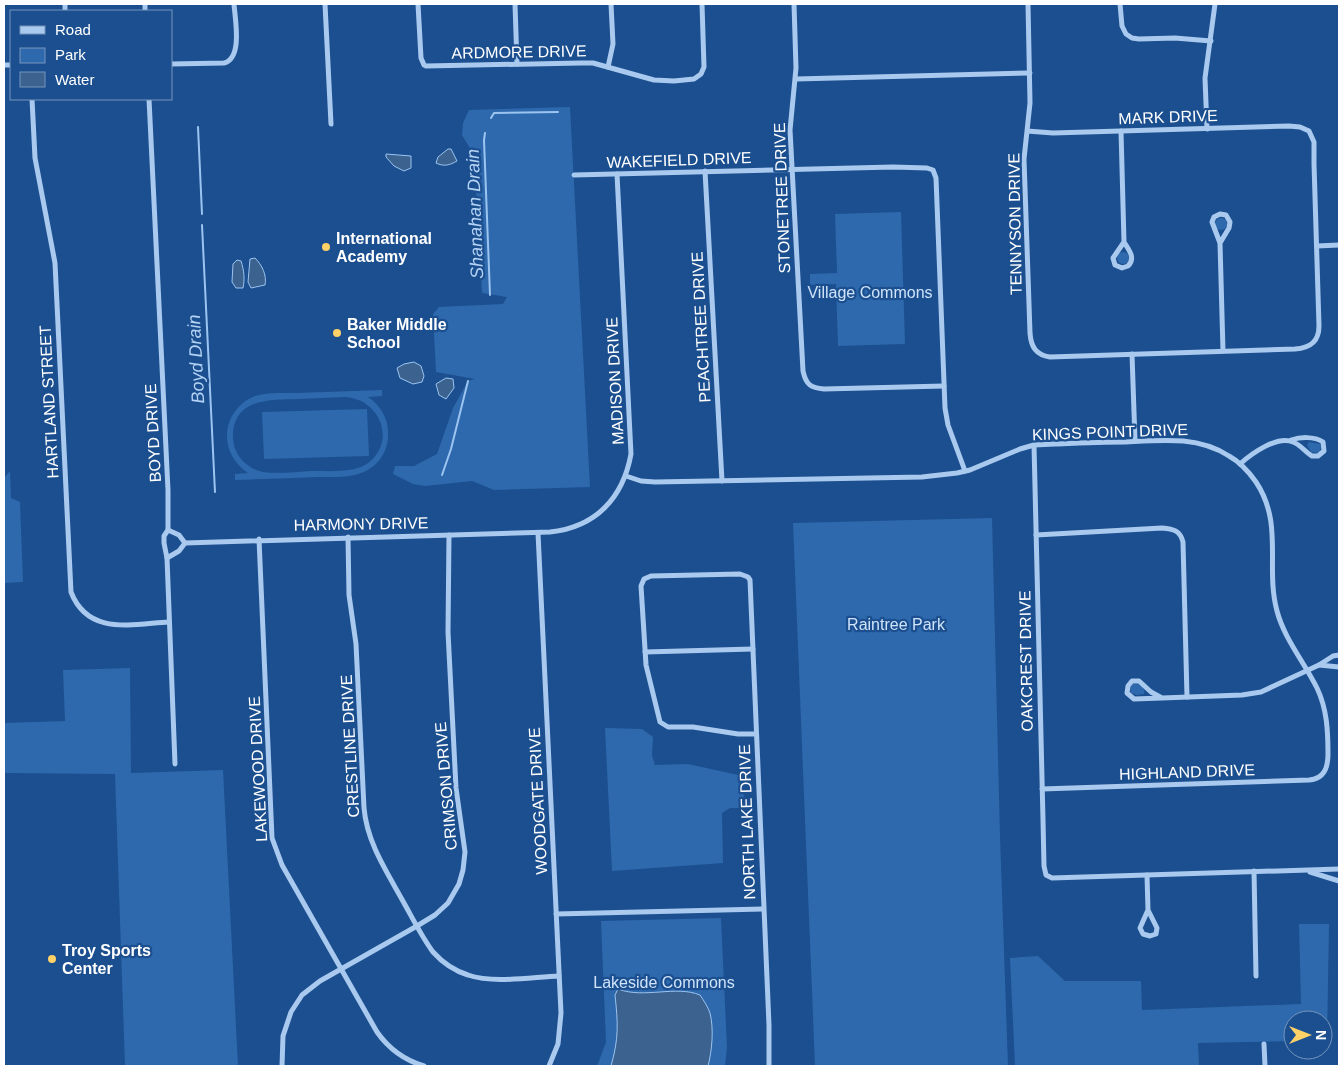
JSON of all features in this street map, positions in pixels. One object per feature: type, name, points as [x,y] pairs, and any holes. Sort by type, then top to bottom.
[{"type":"street","points":[[172,64],[224,63],[233,58],[236,51],[234,4]]},
{"type":"street","points":[[325,4],[330,124]]},
{"type":"street","name":"ARDMORE DRIVE","points":[[418,4],[421,58],[424,65],[593,63],[642,78],[664,81],[694,79],[701,74],[704,67],[702,4]]},
{"type":"street","points":[[515,4],[517,64]]},
{"type":"street","points":[[608,67],[613,44],[611,4]]},
{"type":"street","name":"STONETREE DRIVE","points":[[794,4],[796,79],[790,123],[803,371],[808,384],[813,388],[824,390],[944,386]]},
{"type":"street","name":"TENNYSON DRIVE","points":[[1028,4],[1030,103],[1024,159],[1030,340],[1036,352],[1050,357],[1132,354]]},
{"type":"street","points":[[1120,4],[1122,26],[1126,34],[1132,38],[1175,38],[1211,41]]},
{"type":"street","points":[[1206,129],[1205,78],[1215,4]]},
{"type":"street","points":[[796,79],[1030,73]]},
{"type":"street","name":"HARTLAND STREET","points":[[32,100],[36,158],[55,263],[71,592],[82,612],[103,624],[170,622]]},
{"type":"street","name":"BOYD DRIVE","points":[[149,100],[168,490],[168,530],[164,536],[164,544],[167,558],[175,764]]},
{"type":"street","name":"MARK DRIVE","points":[[1027,131],[1043,133],[1296,126],[1305,128],[1310,131],[1314,142],[1317,246]]},
{"type":"street","points":[[1121,131],[1124,242],[1130,252],[1132,261],[1128,266],[1122,268],[1116,265],[1113,258],[1124,242]]},
{"type":"street","name":"WAKEFIELD DRIVE","points":[[574,175],[920,167],[933,170],[936,178],[944,386]]},
{"type":"street","name":"PEACHTREE DRIVE","points":[[705,171],[722,481]]},
{"type":"street","name":"MADISON DRIVE","points":[[538,533],[564,530],[586,522],[610,502],[620,490],[626,476],[631,454],[632,440],[617,174]]},
{"type":"street","points":[[1220,243],[1230,225],[1228,217],[1220,214],[1214,217],[1212,222],[1220,243],[1223,351]]},
{"type":"street","points":[[1135,441],[1132,354],[1295,349],[1309,346],[1316,340],[1319,331],[1317,246],[1339,245]]},
{"type":"street","points":[[944,386],[948,425],[965,471]]},
{"type":"street","points":[[1240,464],[1261,448],[1280,441],[1301,438],[1317,438],[1323,442],[1324,451],[1318,456],[1312,456],[1291,440]]},
{"type":"street","name":"KINGS POINT DRIVE","points":[[626,476],[650,482],[922,477],[965,471],[1012,451],[1034,445],[1181,440],[1201,443],[1222,452],[1240,464],[1254,480],[1267,503],[1272,527],[1276,610],[1321,697],[1326,717],[1328,767]]},
{"type":"street","name":"OAKCREST DRIVE","points":[[1034,445],[1044,866],[1046,875],[1052,878],[1147,875]]},
{"type":"street","points":[[1036,535],[1162,528],[1173,529],[1179,532],[1183,542],[1187,697]]},
{"type":"street","points":[[167,558],[179,551],[185,543],[179,535],[168,530]]},
{"type":"street","name":"HARMONY DRIVE","points":[[185,543],[258,539],[538,533]]},
{"type":"street","name":"WOODGATE DRIVE","points":[[538,533],[561,1013],[560,1037],[548,1066]]},
{"type":"street","name":"CRIMSON DRIVE","points":[[282,1066],[283,1036],[286,1023],[296,1004],[310,988],[435,914],[448,902],[459,884],[465,852],[456,788],[448,632],[449,535]]},
{"type":"street","name":"CRESTLINE DRIVE","points":[[348,537],[349,596],[356,644],[365,817],[374,848],[417,926],[442,961],[466,975],[480,978],[560,976]]},
{"type":"street","name":"LAKEWOOD DRIVE","points":[[258,539],[272,838],[282,865],[383,1041],[404,1058],[424,1066]]},
{"type":"street","name":"NORTH LAKE DRIVE","points":[[645,652],[641,586],[644,579],[652,576],[740,574],[748,577],[751,585],[769,1025],[769,1066]]},
{"type":"street","points":[[753,649],[645,652],[648,674],[660,722],[668,727],[693,727],[731,734],[756,734]]},
{"type":"street","points":[[1162,698],[1151,692],[1139,680],[1132,681],[1128,686],[1127,693],[1134,699],[1162,698],[1187,697],[1253,694],[1278,685],[1333,656],[1339,655]]},
{"type":"street","points":[[1319,665],[1339,667]]},
{"type":"street","name":"HIGHLAND DRIVE","points":[[1042,790],[1313,780],[1321,776],[1328,767]]},
{"type":"street","points":[[1148,910],[1158,928],[1156,934],[1150,936],[1143,934],[1140,928],[1148,910],[1147,875],[1339,869]]},
{"type":"street","points":[[1305,870],[1339,881]]},
{"type":"street","points":[[1254,871],[1256,976]]},
{"type":"street","points":[[556,914],[763,909]]},
{"type":"street","points":[[1264,1044],[1265,1066]]},
{"type":"green space","points":[[570,107],[590,487],[494,490],[472,481],[425,486],[413,484],[393,474],[395,466],[414,466],[437,454],[453,408],[468,381],[475,379],[436,372],[433,314],[439,307],[503,304],[507,297],[482,293],[474,155],[462,135],[463,123],[469,110]]},
{"type":"green space","name":"Village Commons","points":[[901,212],[905,344],[838,346],[836,284],[810,285],[810,274],[837,273],[835,214]]},
{"type":"green space","points":[[1219,218],[1223,218],[1227,224],[1223,230],[1219,230],[1215,226],[1215,222]]},
{"type":"green space","points":[[1121,252],[1125,252],[1129,258],[1125,264],[1121,264],[1117,260],[1117,256]]},
{"type":"green space","points":[[382,390],[382,396],[368,397],[377,404],[386,419],[388,430],[386,448],[381,459],[367,471],[346,476],[235,480],[235,474],[248,473],[232,456],[228,446],[227,434],[232,416],[244,402],[255,396],[271,393]],"holes":[[[345,397],[367,405],[375,413],[381,422],[383,433],[382,444],[377,454],[361,467],[339,471],[263,472],[245,463],[237,452],[233,438],[236,421],[241,413],[257,403],[278,400]]]},
{"type":"green space","points":[[367,409],[369,456],[264,459],[262,412]]},
{"type":"green space","points":[[1309,442],[1320,444],[1320,451],[1317,453],[1311,452],[1307,445]]},
{"type":"green space","points":[[10,471],[11,498],[20,502],[23,582],[4,583],[4,478]]},
{"type":"green space","name":"Raintree Park","points":[[992,518],[1008,1066],[815,1066],[793,523]]},
{"type":"green space","points":[[130,668],[131,773],[223,770],[238,1066],[125,1066],[115,774],[4,773],[4,723],[65,721],[63,670]]},
{"type":"green space","points":[[1133,684],[1142,687],[1144,694],[1137,695],[1131,693],[1130,688]]},
{"type":"green space","points":[[605,728],[642,729],[653,737],[652,755],[655,765],[688,764],[743,776],[744,808],[730,808],[722,813],[723,863],[612,871]]},
{"type":"green space","name":"Lakeside Commons","points":[[721,918],[727,1047],[725,1066],[597,1066],[606,1042],[601,921]]},
{"type":"green space","points":[[1299,924],[1329,924],[1328,1010],[1283,1010],[1283,1041],[1198,1043],[1199,1066],[1015,1066],[1010,958],[1038,956],[1065,981],[1141,981],[1142,1010],[1301,1004]]},
{"type":"water","points":[[448,149],[451,149],[457,161],[447,165],[436,163],[438,157]]},
{"type":"water","points":[[386,154],[411,156],[411,168],[404,171],[394,166],[386,157]]},
{"type":"water","points":[[255,258],[263,270],[265,285],[251,288],[248,282],[250,259]]},
{"type":"water","points":[[237,260],[241,261],[243,268],[243,288],[236,288],[232,282],[233,264]]},
{"type":"water","points":[[414,362],[421,366],[424,376],[422,382],[413,384],[400,378],[397,368]]},
{"type":"water","points":[[446,378],[453,379],[454,388],[446,399],[439,395],[436,384]]},
{"type":"water","points":[[618,989],[638,993],[681,991],[700,995],[710,1013],[712,1026],[711,1054],[708,1066],[611,1066],[617,1039],[615,995]]},
{"type":"waterway","name":"Shanahan Drain","points":[[491,118],[494,113],[558,112]]},
{"type":"waterway","name":"Boyd Drain","points":[[198,127],[202,214]]},
{"type":"waterway","name":"Shanahan Drain","points":[[485,133],[490,295]]},
{"type":"waterway","name":"Boyd Drain","points":[[202,225],[215,492]]},
{"type":"waterway","name":"Shanahan Drain","points":[[442,475],[451,449],[468,381]]},
{"type":"place","name":"International Academy","points":[[326,247]]},
{"type":"place","name":"Baker Middle School","points":[[337,333]]},
{"type":"place","name":"Troy Sports Center","points":[[52,959]]}]
